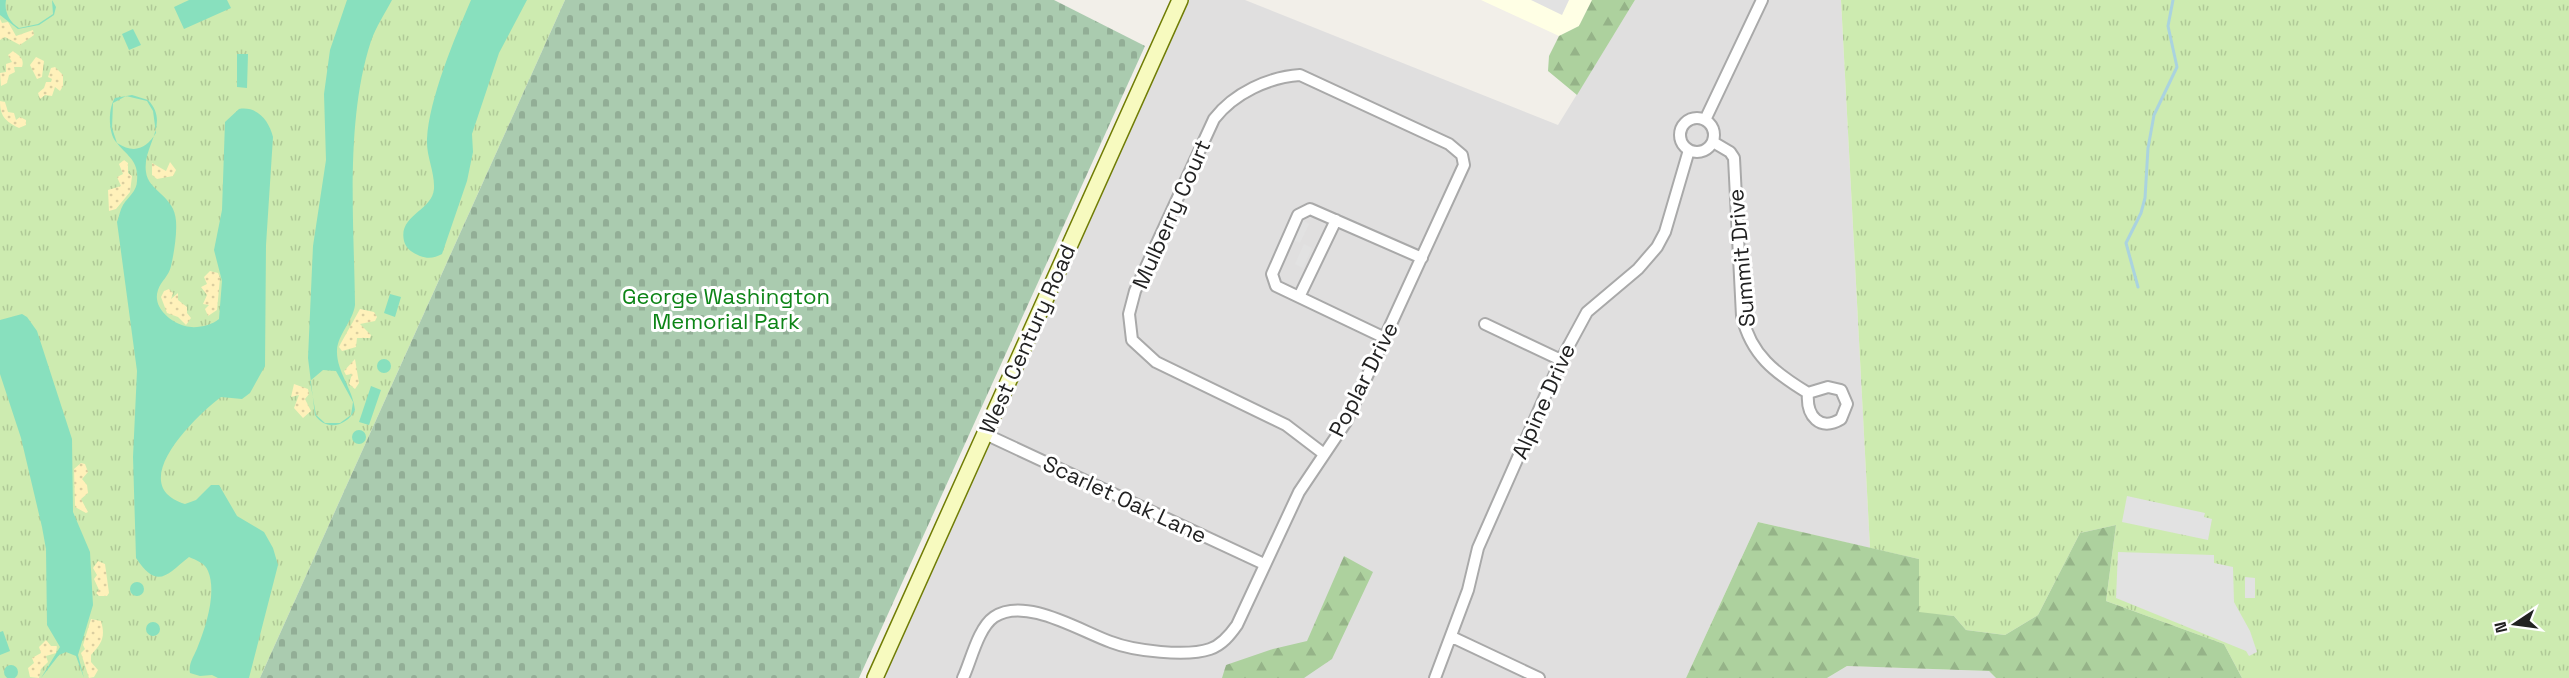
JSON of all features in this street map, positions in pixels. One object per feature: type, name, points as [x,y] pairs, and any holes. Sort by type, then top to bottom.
[{"type":"main road","name":"West Century Road","points":[[875,678],[1180,0]]},
{"type":"street","points":[[1706,120],[1762,0]]},
{"type":"street","name":"Mulberry Court","points":[[1324,454],[1286,425],[1156,362],[1144,353],[1132,339],[1129,325],[1135,291],[1214,119],[1231,102],[1273,78],[1300,75],[1441,141]]},
{"type":"street","points":[[1691,118],[1706,120],[1714,131],[1713,142],[1703,151],[1689,150],[1680,140],[1682,124],[1691,118]]},
{"type":"street","name":"Poplar Drive","points":[[963,678],[983,632],[992,618],[1005,611],[1025,610],[1046,615],[1113,643],[1180,653],[1210,649],[1228,638],[1237,625],[1299,492],[1346,422],[1464,165],[1457,149],[1441,141]]},
{"type":"street","name":"Summit Drive","points":[[1713,142],[1730,152],[1734,158],[1742,316],[1746,331],[1764,362],[1808,393]]},
{"type":"street","name":"Alpine Drive","points":[[1435,678],[1468,590],[1478,549],[1560,360],[1587,312],[1638,268],[1658,247],[1665,232],[1689,150]]},
{"type":"street","points":[[1385,338],[1276,286],[1272,274],[1298,215],[1310,209],[1422,258]]},
{"type":"street","points":[[1299,297],[1336,220]]},
{"type":"street","points":[[1485,324],[1560,360]]},
{"type":"street","name":"Scarlet Oak Lane","points":[[985,434],[1264,564]]},
{"type":"street","points":[[1452,637],[1539,678]]},
{"type":"shaded area","points":[[1180,0],[1245,0],[1558,125],[1635,0],[1841,0],[1870,548],[1758,522],[1686,678],[874,678]]},
{"type":"shaded area","points":[[1481,0],[1592,0],[1579,26],[1559,36]]},
{"type":"shaded area","points":[[1531,0],[1569,0],[1562,15]]},
{"type":"shaded area","points":[[1302,220],[1309,224],[1300,243],[1293,240]]},
{"type":"shaded area","points":[[1304,244],[1312,248],[1303,268],[1295,264]]},
{"type":"shaded area","points":[[2127,496],[2205,513],[2204,517],[2212,519],[2208,540],[2122,522]]},
{"type":"shaded area","points":[[2118,552],[2214,555],[2214,563],[2233,567],[2234,602],[2250,631],[2257,652],[2249,656],[2246,651],[2116,598]]},
{"type":"shaded area","points":[[2245,577],[2255,578],[2255,598],[2245,598]]},
{"type":"shaded area","points":[[1847,666],[1989,671],[1996,678],[1827,678]]},
{"type":"green space","points":[[0,0],[565,0],[260,678],[0,678]]},
{"type":"green space","points":[[0,0],[6,0],[8,16],[19,28],[38,24],[53,14],[52,0],[56,7],[54,15],[39,25],[18,29],[0,15]]},
{"type":"green space","points":[[189,0],[227,0],[231,8],[184,29],[174,7]]},
{"type":"green space","points":[[347,0],[392,0],[371,41],[357,104],[353,172],[355,305],[337,350],[339,365],[354,402],[355,410],[351,416],[347,420],[336,425],[325,424],[315,415],[313,396],[316,415],[325,423],[340,423],[351,415],[353,402],[336,371],[323,370],[311,380],[308,358],[313,246],[326,160],[324,94],[330,50]]},
{"type":"green space","points":[[471,0],[527,0],[499,53],[472,134],[473,152],[467,181],[442,254],[426,258],[408,248],[403,232],[410,219],[428,203],[432,196],[434,183],[427,139],[432,106],[444,68]]},
{"type":"green space","name":"George Washington Memorial Park","points":[[565,0],[1054,0],[1145,46],[859,678],[260,678]]},
{"type":"green space","points":[[1592,0],[1635,0],[1577,95],[1548,71],[1549,56],[1559,36],[1579,26]]},
{"type":"green space","points":[[1841,0],[2569,0],[2569,678],[2242,678],[2224,644],[2106,601],[2116,525],[2080,533],[2038,615],[2005,635],[1966,630],[1954,616],[1919,613],[1919,559],[1870,548]]},
{"type":"green space","points":[[133,29],[141,45],[129,50],[122,34]]},
{"type":"green space","points":[[237,54],[248,54],[247,88],[237,87]]},
{"type":"green space","points":[[132,95],[148,100],[157,118],[156,130],[153,111],[147,101],[126,96]]},
{"type":"green space","points":[[126,96],[113,103],[112,128],[117,143],[134,149],[144,146],[154,136],[146,162],[146,172],[151,184],[171,205],[176,221],[171,266],[157,296],[164,313],[185,326],[203,326],[219,319],[222,281],[214,250],[222,210],[225,122],[239,109],[252,110],[262,116],[269,125],[273,137],[266,245],[265,366],[250,393],[242,399],[221,397],[183,434],[171,450],[163,467],[161,482],[168,495],[185,504],[196,500],[211,485],[219,485],[237,516],[264,532],[273,548],[278,565],[249,678],[218,678],[212,675],[200,676],[190,673],[191,662],[204,629],[211,599],[210,579],[205,566],[189,557],[168,573],[157,577],[150,574],[136,558],[133,457],[137,371],[117,222],[123,205],[136,188],[137,174],[134,163],[116,142],[111,133],[110,114],[113,102],[115,98]]},
{"type":"green space","points":[[390,294],[401,297],[395,317],[384,313]]},
{"type":"green space","points":[[22,314],[37,331],[72,439],[73,512],[90,552],[93,605],[78,655],[84,678],[76,656],[66,652],[59,655],[41,678],[60,647],[47,625],[46,549],[42,527],[21,438],[0,374],[0,320]]},
{"type":"green space","points":[[384,359],[389,361],[391,366],[389,371],[384,373],[379,371],[377,366],[379,361]]},
{"type":"green space","points":[[371,386],[381,390],[369,425],[359,422]]},
{"type":"green space","points":[[359,430],[364,432],[366,437],[364,442],[359,444],[354,442],[352,437],[354,432]]},
{"type":"green space","points":[[1758,522],[1919,559],[1919,612],[1954,616],[1966,630],[2005,635],[2038,615],[2080,533],[2116,525],[2106,601],[2224,644],[2242,678],[1996,678],[1989,671],[1847,666],[1827,678],[1686,678]]},
{"type":"green space","points":[[1344,556],[1373,572],[1332,659],[1304,678],[1222,678],[1226,665],[1273,649],[1307,641]]},
{"type":"green space","points":[[137,582],[142,584],[144,589],[142,594],[137,596],[132,594],[130,589],[132,584]]},
{"type":"green space","points":[[150,622],[156,622],[160,629],[156,636],[150,636],[146,632],[146,626]]},
{"type":"green space","points":[[3,631],[10,651],[0,655],[0,632]]},
{"type":"green space","points":[[11,665],[16,667],[18,672],[16,677],[11,679],[6,677],[4,672],[6,667]]},
{"type":"sand","points":[[0,19],[2,23],[8,22],[16,36],[33,30],[34,35],[20,45],[5,37],[0,40]]},
{"type":"sand","points":[[13,51],[22,59],[22,67],[14,67],[15,72],[9,75],[7,83],[1,86],[0,73],[6,72],[6,64],[12,62],[8,55]]},
{"type":"sand","points":[[36,57],[44,61],[42,77],[37,79],[30,65]]},
{"type":"sand","points":[[55,67],[63,75],[63,86],[60,91],[55,87],[52,96],[45,95],[40,99],[38,93],[44,88],[46,82],[51,82],[52,79],[48,77],[51,68]]},
{"type":"sand","points":[[0,101],[5,102],[8,112],[14,113],[16,120],[20,117],[26,120],[26,125],[19,128],[7,120],[2,114]]},
{"type":"sand","points":[[124,160],[128,163],[128,173],[132,176],[130,192],[116,209],[109,211],[108,190],[121,186],[117,177],[123,174],[119,164]]},
{"type":"sand","points":[[170,162],[176,170],[173,176],[157,179],[152,175],[152,163],[166,171]]},
{"type":"sand","points":[[210,271],[218,273],[220,278],[217,310],[208,316],[205,309],[209,305],[203,304],[207,295],[201,287],[207,284],[204,277]]},
{"type":"sand","points":[[169,289],[173,293],[171,299],[178,293],[178,300],[187,307],[187,313],[191,318],[186,325],[178,317],[167,313],[161,297],[164,291]]},
{"type":"sand","points":[[360,309],[374,312],[377,317],[375,321],[360,324],[371,335],[370,338],[357,338],[356,347],[342,351],[339,347]]},
{"type":"sand","points":[[355,359],[359,383],[355,389],[349,384],[352,374],[346,375],[344,371]]},
{"type":"sand","points":[[294,384],[308,389],[309,394],[305,399],[311,411],[303,418],[294,408],[299,395],[291,397]]},
{"type":"sand","points":[[81,463],[85,464],[88,472],[82,479],[87,485],[88,493],[81,499],[88,512],[86,513],[75,507],[74,469]]},
{"type":"sand","points":[[98,561],[105,564],[109,593],[107,596],[99,596],[96,593],[99,590],[94,579],[97,575],[93,568]]},
{"type":"sand","points":[[91,619],[101,621],[103,636],[91,655],[91,662],[98,670],[94,677],[89,678],[81,653],[85,649],[83,645]]},
{"type":"sand","points":[[46,640],[51,646],[57,646],[56,653],[46,656],[48,662],[41,669],[39,678],[30,677],[28,668],[34,663],[32,658],[41,653],[39,647]]},
{"type":"waterway","points":[[2138,287],[2126,243],[2141,213],[2145,198],[2148,148],[2154,115],[2177,67],[2168,26],[2173,0]]}]
